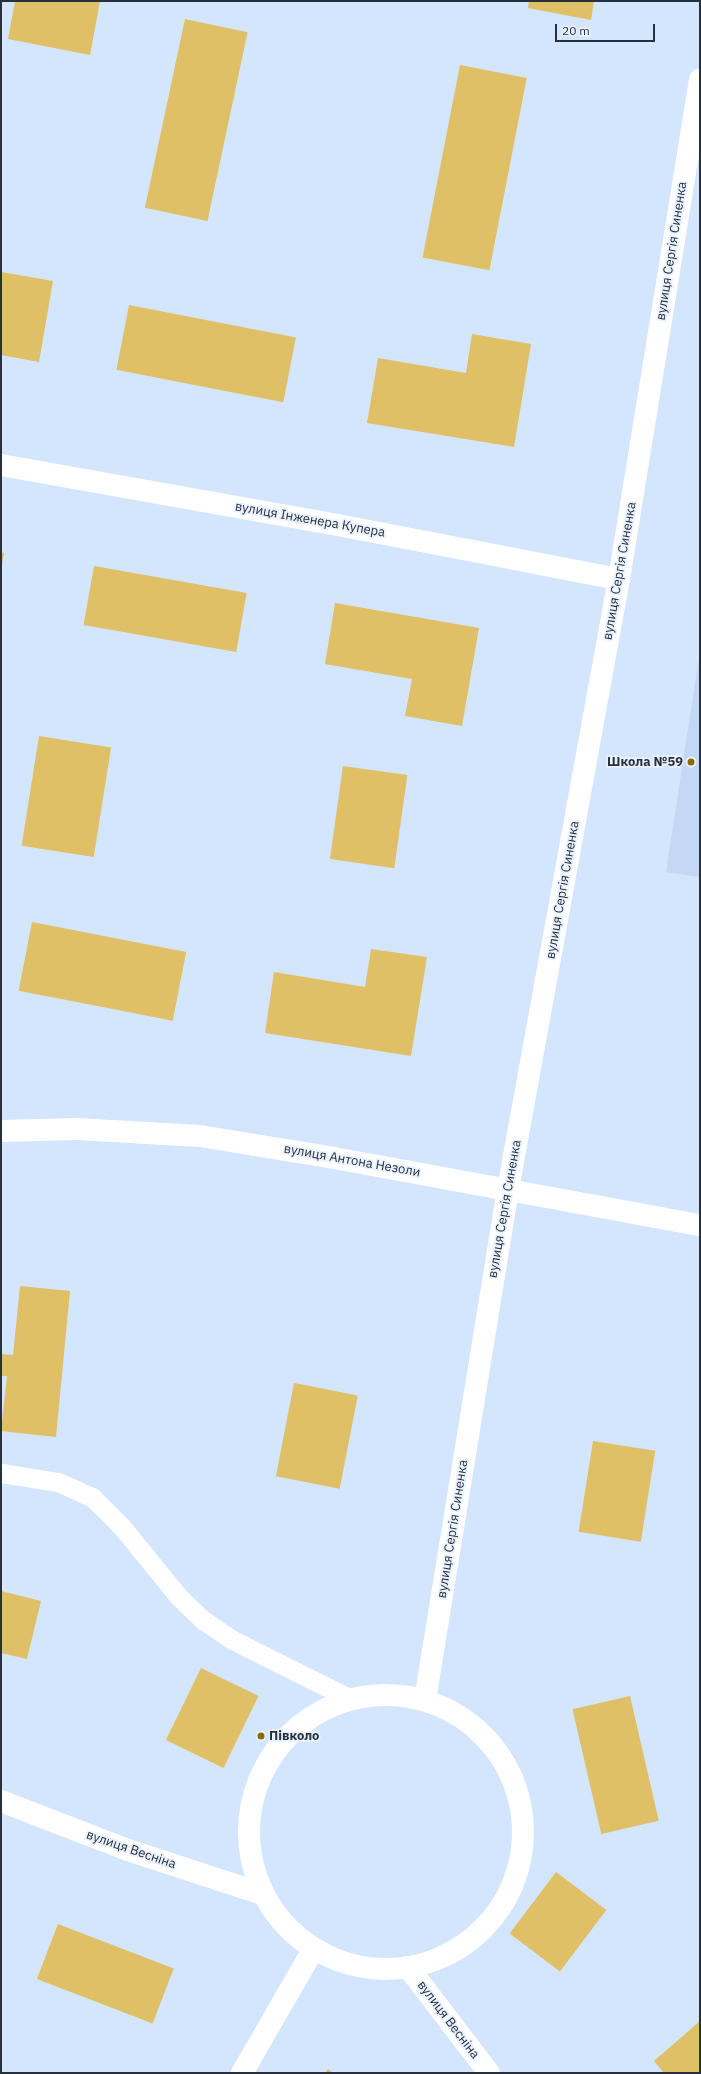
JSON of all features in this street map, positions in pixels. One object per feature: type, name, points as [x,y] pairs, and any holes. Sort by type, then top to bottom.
[{"type":"street","name":"вулиця Сергія Синенка","points":[[425,1700],[508,1189],[619,579],[700,80]]},
{"type":"street","name":"вулиця Інженера Купера","points":[[1,465],[338,525],[619,579]]},
{"type":"street","name":"вулиця Антона Незоли","points":[[1,1131],[77,1129],[200,1136],[508,1189],[700,1225]]},
{"type":"street","name":"вулиця Весніна","points":[[388,1695],[425,1700],[465,1719],[497,1749],[517,1788],[524,1831],[518,1875],[498,1914],[467,1945],[408,1967],[388,1971],[349,1966],[313,1950],[284,1925],[263,1894],[250,1855],[250,1815],[261,1776],[283,1742],[314,1715],[351,1699],[388,1695]]},
{"type":"street","name":"вулиця Весніна","points":[[1,1801],[128,1850],[263,1894]]},
{"type":"street","points":[[242,2073],[313,1950]]},
{"type":"street","name":"вулиця Весніна","points":[[408,1967],[489,2073]]},
{"type":"lane","points":[[1,1473],[58,1482],[92,1497],[122,1527],[178,1596],[203,1620],[231,1639],[351,1699]]},
{"type":"shaded area","name":"Школа №59","points":[[700,651],[700,877],[666,872]]},
{"type":"building","points":[[15,1],[100,1],[90,55],[8,39]]},
{"type":"building","points":[[529,1],[594,1],[591,20],[528,8]]},
{"type":"building","points":[[185,19],[248,32],[207,221],[145,208]]},
{"type":"building","points":[[460,65],[527,78],[489,270],[423,257]]},
{"type":"building","points":[[1,272],[53,281],[39,362],[1,355]]},
{"type":"building","points":[[129,305],[296,337],[283,402],[116,370]]},
{"type":"building","points":[[472,334],[531,344],[514,447],[367,423],[378,358],[466,373]]},
{"type":"building","points":[[1,552],[4,553],[2,565],[1,565]]},
{"type":"building","points":[[94,566],[247,593],[236,652],[84,625]]},
{"type":"building","points":[[335,603],[479,628],[462,726],[405,716],[412,679],[325,664]]},
{"type":"building","points":[[39,736],[111,747],[94,857],[22,846]]},
{"type":"building","points":[[343,766],[407,775],[394,868],[330,859]]},
{"type":"building","points":[[32,922],[186,952],[173,1021],[19,991]]},
{"type":"building","points":[[371,949],[427,957],[411,1056],[265,1033],[274,972],[365,987]]},
{"type":"building","points":[[20,1286],[70,1291],[56,1437],[1,1431],[7,1376],[1,1376],[1,1354],[13,1355]]},
{"type":"building","points":[[294,1383],[358,1395],[340,1489],[276,1476]]},
{"type":"building","points":[[593,1441],[655,1451],[641,1542],[579,1532]]},
{"type":"building","points":[[1,1591],[41,1601],[27,1659],[1,1653]]},
{"type":"building","points":[[201,1668],[259,1696],[223,1768],[166,1740]]},
{"type":"building","points":[[630,1696],[659,1821],[601,1834],[573,1709]]},
{"type":"building","points":[[556,1872],[606,1910],[560,1971],[510,1933]]},
{"type":"building","points":[[58,1924],[174,1968],[153,2024],[37,1979]]},
{"type":"building","points":[[700,2021],[700,2073],[664,2073],[654,2061]]},
{"type":"building","points":[[328,2069],[333,2073],[325,2073]]},
{"type":"place","name":"Школа №59","points":[[691,762]]},
{"type":"place","name":"Півколо","points":[[261,1736]]}]
